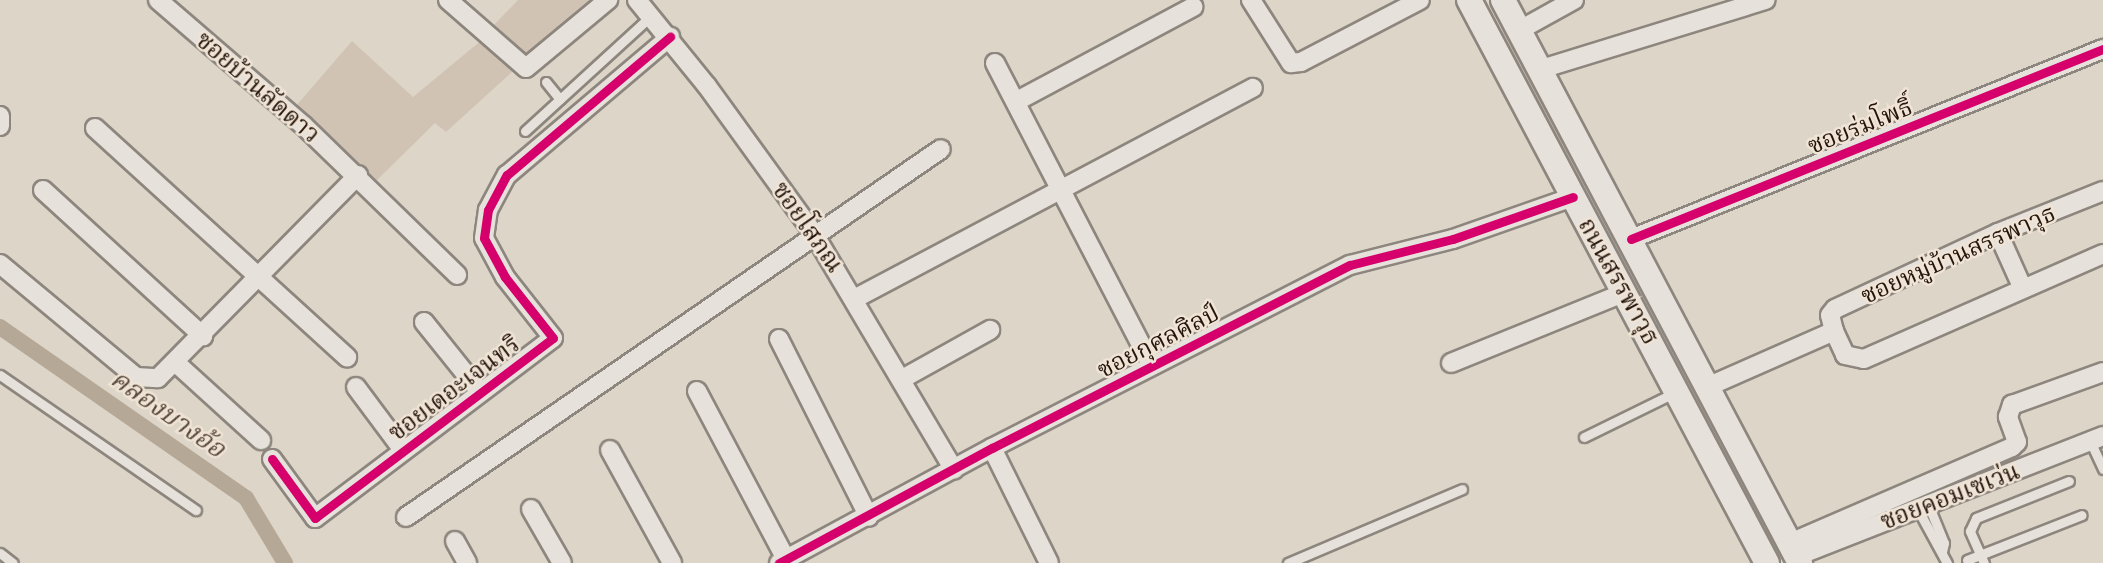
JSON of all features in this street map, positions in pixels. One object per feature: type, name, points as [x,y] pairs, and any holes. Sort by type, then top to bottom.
[{"type":"main road","name":"ถนนสรรพาวุธ","points":[[1503,0],[1796,554]]},
{"type":"main road","name":"ถนนสรรพาวุธ","points":[[1479,4],[1573,198],[1679,391],[1767,563]]},
{"type":"street","name":"ซอยบ้านลัดดาว","points":[[158,0],[358,175],[457,275]]},
{"type":"street","points":[[448,0],[526,68],[608,0]]},
{"type":"street","name":"ซอยโสภณ","points":[[637,0],[670,37],[814,234],[856,298],[954,470]]},
{"type":"street","points":[[1251,0],[1281,54],[1291,63],[1301,62],[1420,0]]},
{"type":"street","points":[[1518,31],[1574,0]]},
{"type":"street","points":[[1538,70],[1765,0]]},
{"type":"street","points":[[1017,101],[1193,7]]},
{"type":"street","name":"ซอยเดอะเจนทริ","points":[[272,459],[315,518],[553,338],[505,277],[484,238],[494,198],[507,175],[670,37]]},
{"type":"street","name":"ซอยร่มโพธิ์","points":[[1631,239],[2103,49]]},
{"type":"street","points":[[995,63],[1152,366]]},
{"type":"street","points":[[856,298],[1253,88]]},
{"type":"street","points":[[0,116],[0,126]]},
{"type":"street","points":[[95,128],[347,356]]},
{"type":"street","points":[[406,517],[941,149]]},
{"type":"street","points":[[0,264],[139,378],[158,378],[203,336],[358,175]]},
{"type":"street","points":[[43,190],[203,336]]},
{"type":"street","name":"ซอยหมู่บ้านสรรพาวุธ","points":[[1834,331],[1830,315],[1835,309],[1998,233],[2103,191]]},
{"type":"street","name":"ซอยกุศลศิลป์","points":[[782,561],[869,517],[992,448],[1350,265],[1453,239],[1573,198]]},
{"type":"street","points":[[1998,233],[2022,289]]},
{"type":"street","points":[[1707,387],[1834,331],[1845,355],[1864,359],[2103,254]]},
{"type":"street","points":[[1451,363],[1626,292]]},
{"type":"street","points":[[424,322],[480,393]]},
{"type":"street","points":[[902,379],[990,330]]},
{"type":"street","points":[[779,339],[869,517]]},
{"type":"street","points":[[176,363],[261,440]]},
{"type":"street","points":[[1796,554],[2012,447],[2017,442],[2008,416],[2012,405],[2103,372]]},
{"type":"street","points":[[356,387],[403,450]]},
{"type":"street","points":[[697,391],[782,561]]},
{"type":"street","name":"ซอยคอมเซเว่น","points":[[1796,554],[2097,438]]},
{"type":"street","points":[[992,448],[1049,563]]},
{"type":"street","points":[[610,450],[672,563]]},
{"type":"street","points":[[531,509],[562,563]]},
{"type":"street","points":[[455,541],[467,563]]},
{"type":"lane","points":[[524,131],[651,16]]},
{"type":"lane","points":[[546,82],[560,99]]},
{"type":"lane","points":[[0,375],[196,510]]},
{"type":"lane","points":[[1584,437],[1679,391]]},
{"type":"lane","points":[[2097,438],[2103,469]]},
{"type":"lane","points":[[1982,559],[1970,531],[1976,518],[2069,481]]},
{"type":"lane","points":[[1288,563],[1462,489]]},
{"type":"lane","points":[[1922,506],[1934,546],[1942,552],[1947,563]]},
{"type":"lane","points":[[1968,560],[1982,559],[2082,515]]},
{"type":"lane","points":[[0,553],[13,563]]},
{"type":"shaded area","points":[[518,0],[591,0],[531,55],[524,55],[493,26]]},
{"type":"shaded area","points":[[1502,28],[1781,549],[1782,559],[1778,561],[1504,42]]},
{"type":"shaded area","points":[[483,39],[513,71],[446,132],[435,123],[375,182],[296,106],[352,41],[413,97]]},
{"type":"waterway","name":"คลองบางอ้อ","points":[[0,327],[246,498],[285,563]]},
{"type":"cycle path","points":[[272,459],[315,518],[553,338],[505,277],[484,238],[488,210],[507,175],[670,37]]},
{"type":"cycle path","points":[[1631,239],[2103,49]]},
{"type":"cycle path","points":[[779,563],[992,448],[1350,265],[1453,239],[1573,197]]}]
